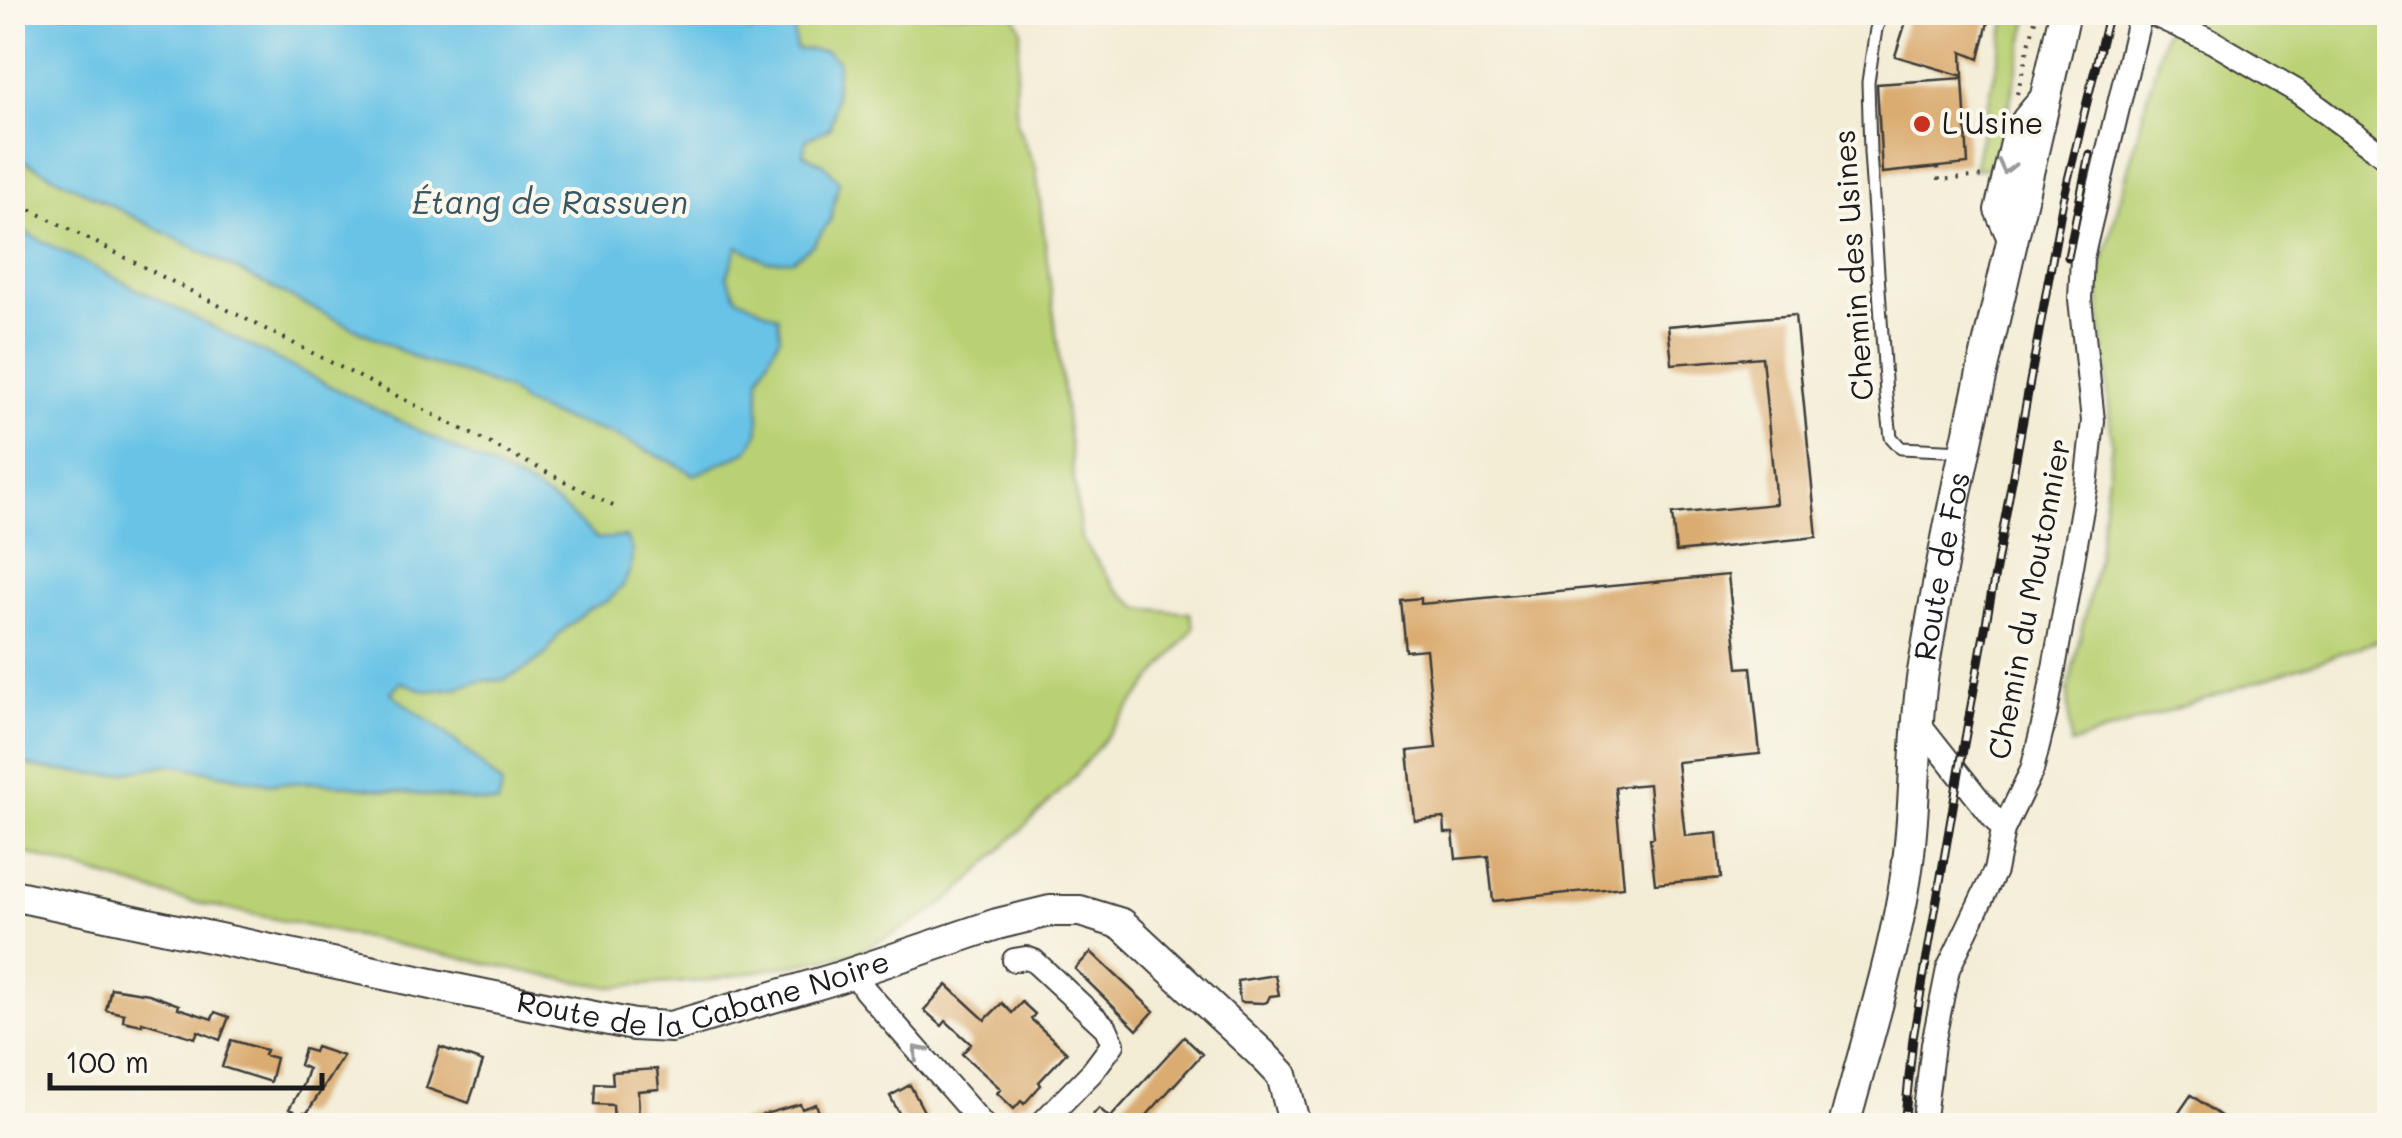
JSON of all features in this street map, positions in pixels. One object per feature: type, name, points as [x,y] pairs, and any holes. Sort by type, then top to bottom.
[{"type":"street","name":"Route de Fos","points":[[1844,1126],[1896,927],[1909,853],[1923,674],[1966,452],[2066,12]]},
{"type":"street","points":[[2145,12],[2213,42],[2298,92],[2390,160]]},
{"type":"street","name":"Chemin du Moutonnier","points":[[1924,1126],[1933,1044],[1948,969],[1994,870],[2002,830],[2032,770],[2049,696],[2084,502],[2093,421],[2080,299],[2082,258],[2145,12]]},
{"type":"street","points":[[1918,722],[2002,830]]},
{"type":"street","name":"Route de la Cabane Noire","points":[[12,896],[634,1025],[670,1027],[998,924],[1050,911],[1080,910],[1122,924],[1282,1075],[1295,1126]]},
{"type":"street","points":[[1014,960],[1034,961],[1106,1028],[1113,1044],[1092,1072],[1038,1126]]},
{"type":"street","points":[[854,972],[864,990],[984,1126]]},
{"type":"lane","name":"Chemin des Usines","points":[[1883,12],[1876,29],[1868,82],[1891,437],[1902,448],[1966,452]]},
{"type":"path","points":[[12,200],[618,508]]},
{"type":"green space","points":[[731,13],[1013,13],[1021,28],[1015,88],[1017,125],[1036,168],[1081,538],[1115,587],[1139,608],[1190,613],[1194,628],[1068,784],[957,893],[928,915],[857,953],[703,981],[611,987],[179,899],[13,849],[13,758],[35,767],[110,775],[171,764],[272,784],[343,785],[498,804],[502,785],[453,740],[390,692],[401,682],[455,688],[503,680],[546,654],[559,634],[589,609],[608,601],[625,537],[597,539],[582,527],[13,226],[12,155],[424,362],[508,390],[523,403],[612,434],[694,475],[748,451],[759,378],[778,317],[737,297],[727,277],[738,245],[824,164],[803,154],[806,140],[830,128],[836,90],[826,51],[796,49],[793,37],[775,21],[751,33]]},
{"type":"green space","points":[[2008,13],[2030,13],[1995,167],[1974,169]]},
{"type":"green space","points":[[2170,13],[2389,13],[2389,637],[2071,744],[2068,691],[2097,561],[2112,443],[2098,281]]},
{"type":"water","name":"Étang de Rassuen","points":[[731,12],[751,32],[775,20],[793,22],[796,49],[826,51],[838,61],[829,128],[806,140],[803,154],[824,164],[839,181],[831,219],[814,244],[793,260],[766,261],[738,246],[727,277],[737,297],[778,317],[780,336],[759,378],[759,431],[748,451],[694,475],[612,434],[523,403],[508,390],[424,362],[13,155],[13,13]]},
{"type":"water","points":[[12,226],[533,488],[562,507],[597,539],[626,537],[632,550],[631,568],[623,586],[559,634],[546,654],[526,669],[503,680],[455,688],[426,691],[401,682],[391,692],[453,740],[502,785],[498,804],[343,785],[272,784],[171,764],[110,775],[35,767],[13,758]]},
{"type":"building","points":[[1909,12],[1956,12],[1988,22],[1979,59],[1962,52],[1963,76],[1895,56]]},
{"type":"building","name":"L'Usine","points":[[1963,78],[1968,164],[1882,173],[1877,84]]},
{"type":"building","points":[[1795,315],[1817,537],[1676,552],[1672,514],[1776,504],[1762,357],[1672,364],[1668,326]]},
{"type":"building","points":[[1728,575],[1738,668],[1751,667],[1760,754],[1677,762],[1685,836],[1717,833],[1721,878],[1655,884],[1649,784],[1615,787],[1624,887],[1493,901],[1488,856],[1456,859],[1453,833],[1445,833],[1444,818],[1415,821],[1408,751],[1436,748],[1426,649],[1405,651],[1400,600],[1421,598],[1421,604]]},
{"type":"building","points":[[1091,952],[1154,1011],[1137,1030],[1075,969]]},
{"type":"building","points":[[1275,975],[1279,995],[1270,996],[1263,1003],[1240,1002],[1237,981]]},
{"type":"building","points":[[947,985],[985,1020],[1002,1003],[1012,1013],[1022,1002],[1035,1014],[1031,1019],[1067,1052],[1024,1104],[1021,1101],[1014,1109],[997,1093],[1001,1089],[962,1054],[971,1044],[946,1021],[942,1026],[924,1010]]},
{"type":"building","points":[[111,988],[149,994],[212,1019],[215,1012],[229,1017],[220,1040],[198,1031],[195,1038],[142,1022],[123,1021],[124,1014],[106,1010]]},
{"type":"building","points":[[1184,1037],[1202,1054],[1137,1126],[1083,1126],[1099,1108],[1110,1118]]},
{"type":"building","points":[[231,1040],[266,1050],[264,1055],[276,1058],[270,1082],[222,1067]]},
{"type":"building","points":[[316,1047],[343,1056],[302,1115],[289,1109],[308,1069],[299,1065],[304,1049],[314,1052]]},
{"type":"building","points":[[440,1047],[483,1062],[469,1103],[426,1088]]},
{"type":"building","points":[[657,1069],[659,1089],[638,1091],[639,1126],[614,1126],[613,1105],[594,1104],[595,1083],[613,1084],[612,1072]]},
{"type":"building","points":[[910,1085],[928,1119],[917,1126],[906,1126],[890,1096]]},
{"type":"building","points":[[2191,1095],[2235,1126],[2174,1126]]},
{"type":"building","points":[[800,1104],[802,1109],[816,1104],[824,1126],[738,1126],[737,1122]]},
{"type":"railway","points":[[1904,1126],[1913,1038],[2063,200],[2109,12]]},
{"type":"railway","points":[[2068,257],[2089,154]]},
{"type":"place","name":"L'Usine","points":[[1922,124]]}]
